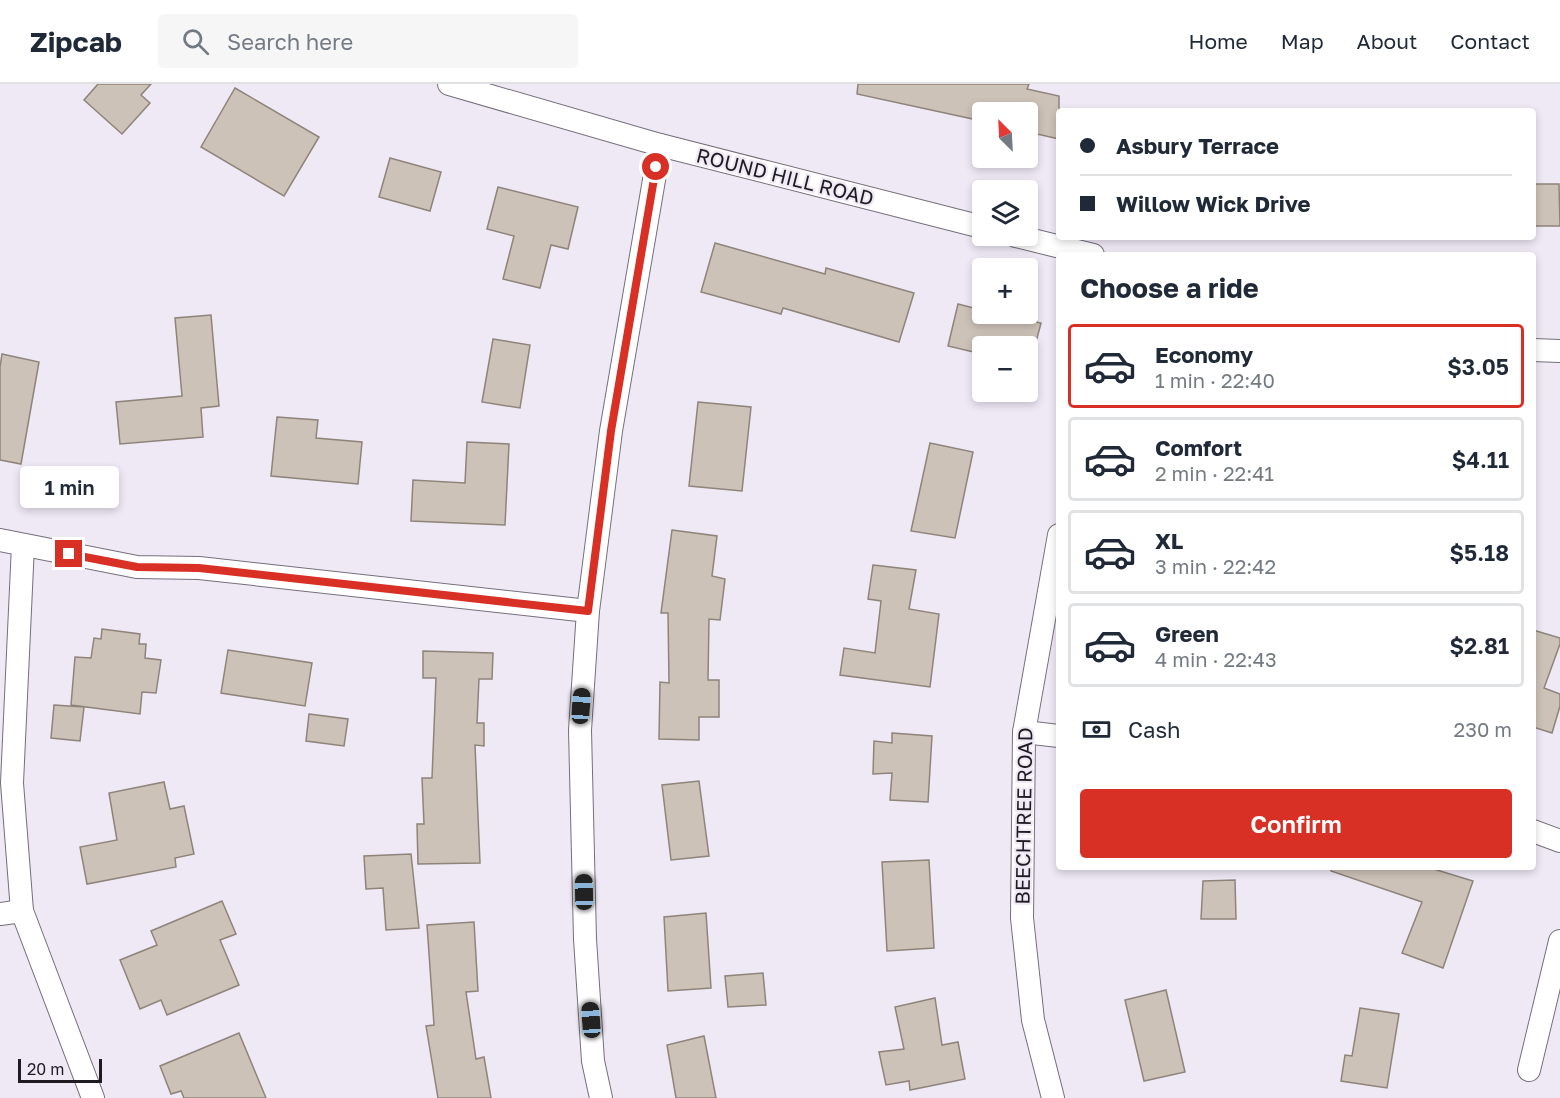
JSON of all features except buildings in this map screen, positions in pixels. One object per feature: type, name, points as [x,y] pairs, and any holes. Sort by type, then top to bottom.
[{"type":"street","name":"ROUND HILL ROAD","points":[[449,84],[660,145],[972,224]]},
{"type":"street","points":[[601,1098],[594,1061],[585,939],[580,730],[588,611],[611,431],[660,145]]},
{"type":"street","points":[[1038,241],[1081,252]]},
{"type":"street","points":[[1536,350],[1560,351]]},
{"type":"street","points":[[0,540],[137,567],[199,568],[588,611]]},
{"type":"street","points":[[23,545],[12,783],[11,912],[93,1098]]},
{"type":"street","name":"BEECHTREE ROAD","points":[[1053,1098],[1033,1020],[1022,918],[1024,732],[1056,552]]},
{"type":"street","points":[[1024,732],[1056,736]]},
{"type":"street","points":[[1536,832],[1560,841]]},
{"type":"street","points":[[1529,1070],[1560,941]]},
{"type":"route","points":[[69,554],[137,567],[199,568],[588,611],[611,431],[656,167]]}]
